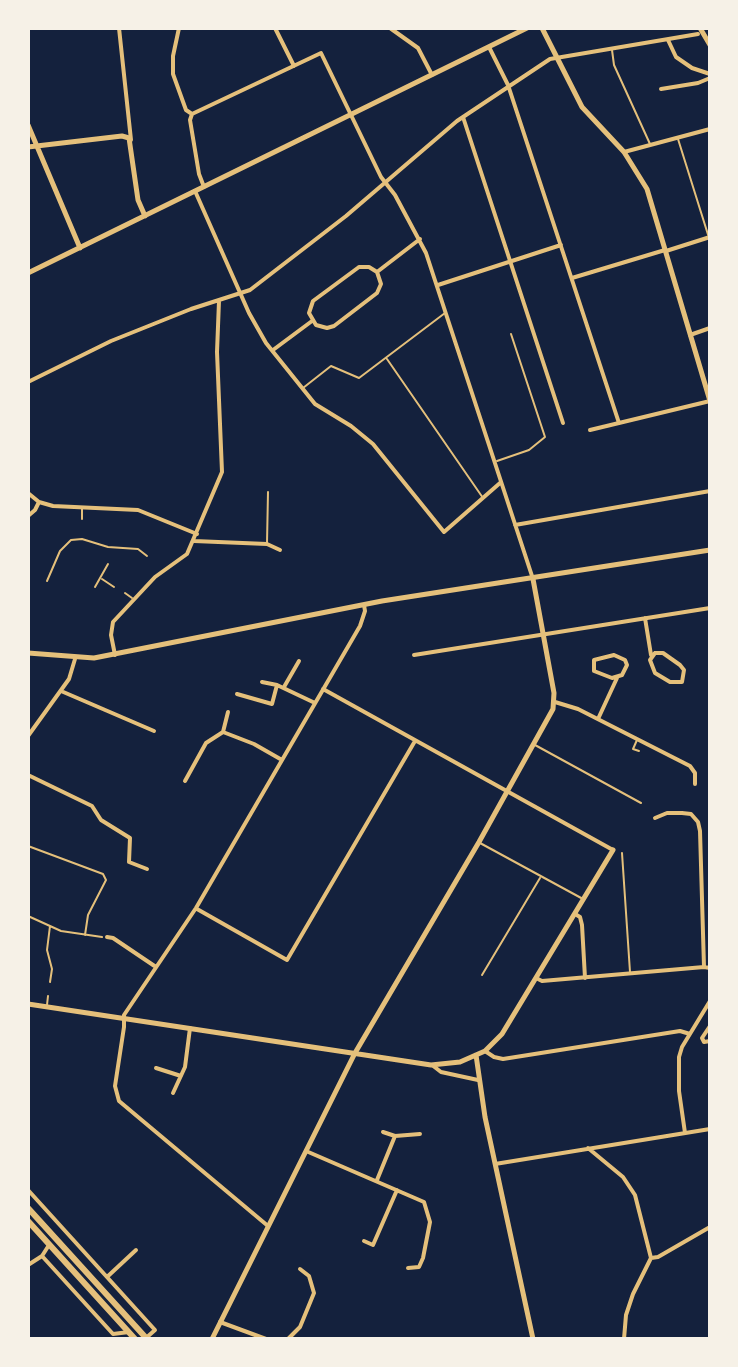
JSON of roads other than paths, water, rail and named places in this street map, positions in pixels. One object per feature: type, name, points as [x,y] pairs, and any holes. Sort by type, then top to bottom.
[{"type":"main road","points":[[28,1208],[146,1338]]},
{"type":"main road","points":[[28,1221],[135,1339]]},
{"type":"street","points":[[119,28],[138,200],[145,216]]},
{"type":"street","points":[[179,28],[172,63],[173,74],[186,110],[192,114]]},
{"type":"street","points":[[275,28],[294,66]]},
{"type":"street","points":[[390,28],[418,48],[432,75]]},
{"type":"street","points":[[28,273],[527,28]]},
{"type":"street","points":[[542,28],[588,116],[624,152],[647,189],[710,401],[590,430]]},
{"type":"street","points":[[28,382],[95,348],[191,309],[241,294],[265,280],[386,183],[463,116],[550,59],[668,40],[700,30],[710,45]]},
{"type":"street","points":[[668,40],[676,57],[710,76]]},
{"type":"street","points":[[489,47],[508,85],[619,423]]},
{"type":"street","points":[[204,187],[190,120],[192,114],[321,53],[386,183],[420,239],[437,285],[533,579],[555,702],[479,842],[355,1053],[212,1339]]},
{"type":"street","points":[[661,89],[698,83],[710,76]]},
{"type":"street","points":[[463,116],[563,423]]},
{"type":"street","points":[[28,125],[32,147],[80,248]]},
{"type":"street","points":[[122,136],[130,129]]},
{"type":"street","points":[[624,152],[710,129]]},
{"type":"street","points":[[32,147],[122,136],[131,140]]},
{"type":"street","points":[[195,191],[256,326],[273,350],[315,404],[373,444],[444,533],[501,482]]},
{"type":"street","points":[[377,272],[420,239]]},
{"type":"street","points":[[572,278],[710,239]]},
{"type":"street","points":[[437,285],[561,245]]},
{"type":"street","points":[[359,267],[369,267],[377,272],[381,284],[373,297],[330,327],[319,327],[312,321],[309,308],[315,298],[359,267]]},
{"type":"street","points":[[115,655],[111,635],[113,622],[155,577],[187,554],[219,482],[224,463],[218,366],[219,301]]},
{"type":"street","points":[[273,350],[312,321]]},
{"type":"street","points":[[690,335],[710,328]]},
{"type":"street","points":[[515,525],[710,491]]},
{"type":"street","points":[[28,493],[39,502],[53,506],[135,509],[197,534]]},
{"type":"street","points":[[28,516],[39,502]]},
{"type":"street","points":[[194,541],[267,544],[280,550]]},
{"type":"street","points":[[28,653],[75,659],[115,655],[364,605],[710,550]]},
{"type":"street","points":[[268,1226],[119,1101],[115,1086],[125,1012],[196,908],[360,626],[364,605]]},
{"type":"street","points":[[414,655],[710,608]]},
{"type":"street","points":[[645,618],[651,667],[670,682],[682,682],[684,670],[680,665],[663,653],[651,655]]},
{"type":"street","points":[[598,719],[617,678],[626,669],[623,657],[609,655],[594,660],[594,671],[617,678]]},
{"type":"street","points":[[28,736],[71,675],[75,659]]},
{"type":"street","points":[[284,687],[299,661]]},
{"type":"street","points":[[262,682],[284,687],[315,703]]},
{"type":"street","points":[[237,694],[272,704],[277,685]]},
{"type":"street","points":[[28,1004],[431,1065],[460,1062],[485,1051],[502,1034],[613,850],[323,689]]},
{"type":"street","points":[[61,691],[154,731]]},
{"type":"street","points":[[555,702],[598,719],[690,766],[695,773],[695,784]]},
{"type":"street","points":[[185,781],[206,743],[223,732],[228,712]]},
{"type":"street","points":[[223,732],[254,744],[282,760]]},
{"type":"street","points":[[196,908],[287,960],[415,741]]},
{"type":"street","points":[[28,775],[92,806],[101,820],[130,838],[129,862],[147,869]]},
{"type":"street","points":[[536,978],[542,981],[707,968],[698,822],[691,814],[682,813],[667,813],[655,818]]},
{"type":"street","points":[[575,914],[580,917],[582,925],[585,978]]},
{"type":"street","points":[[104,937],[113,938],[156,967]]},
{"type":"street","points":[[685,1133],[678,1068],[682,1047],[710,1001]]},
{"type":"street","points":[[710,1026],[702,1038],[704,1042],[710,1041]]},
{"type":"street","points":[[173,1093],[188,1055],[190,1028]]},
{"type":"street","points":[[485,1051],[503,1059],[680,1031],[690,1034]]},
{"type":"street","points":[[476,1055],[478,1080],[533,1339]]},
{"type":"street","points":[[431,1065],[441,1072],[478,1080]]},
{"type":"street","points":[[156,1068],[181,1076]]},
{"type":"street","points":[[495,1164],[710,1129]]},
{"type":"street","points":[[383,1132],[395,1136],[420,1134]]},
{"type":"street","points":[[377,1180],[395,1136]]},
{"type":"street","points":[[588,1148],[623,1177],[635,1195],[651,1258],[626,1315],[624,1339]]},
{"type":"street","points":[[306,1151],[424,1202],[430,1222],[421,1264],[408,1268]]},
{"type":"street","points":[[28,1190],[155,1330],[146,1338]]},
{"type":"street","points":[[364,1241],[373,1245],[397,1190]]},
{"type":"street","points":[[651,1258],[710,1227]]},
{"type":"street","points":[[28,1265],[42,1256],[50,1245]]},
{"type":"street","points":[[107,1277],[136,1250]]},
{"type":"street","points":[[42,1256],[113,1334],[129,1332]]},
{"type":"street","points":[[288,1339],[300,1327],[314,1293],[309,1276],[300,1269]]},
{"type":"street","points":[[220,1322],[266,1339]]},
{"type":"lane","points":[[612,49],[614,65],[650,145]]},
{"type":"lane","points":[[678,138],[710,239]]},
{"type":"lane","points":[[302,389],[331,366],[359,378],[446,313]]},
{"type":"lane","points":[[495,462],[529,450],[545,437],[511,334]]},
{"type":"lane","points":[[386,358],[483,498]]},
{"type":"lane","points":[[267,544],[268,492]]},
{"type":"lane","points":[[82,508],[82,519]]},
{"type":"lane","points":[[82,532],[82,539]]},
{"type":"lane","points":[[47,581],[66,544],[82,539],[108,547],[138,549],[147,556]]},
{"type":"lane","points":[[95,587],[108,564]]},
{"type":"lane","points":[[100,578],[114,587]]},
{"type":"lane","points":[[125,593],[133,599]]},
{"type":"lane","points":[[638,739],[633,749],[639,751]]},
{"type":"lane","points":[[534,744],[641,803]]},
{"type":"lane","points":[[479,842],[584,899]]},
{"type":"lane","points":[[28,846],[103,874],[106,880],[88,915],[85,935]]},
{"type":"lane","points":[[622,853],[630,973]]},
{"type":"lane","points":[[482,975],[541,877]]},
{"type":"lane","points":[[28,916],[61,931],[104,937]]},
{"type":"lane","points":[[50,926],[47,950],[52,969],[50,982]]},
{"type":"lane","points":[[47,1006],[48,996]]}]
